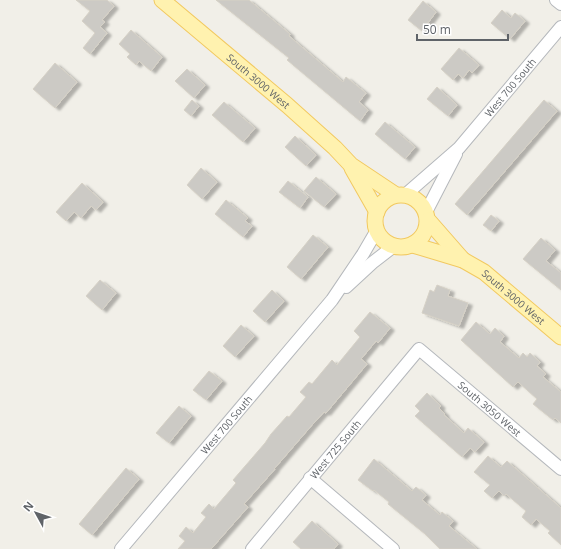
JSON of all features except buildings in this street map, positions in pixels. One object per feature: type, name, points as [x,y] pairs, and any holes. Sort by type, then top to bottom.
[{"type":"main road","name":"South 3000 West","points":[[162,0],[287,105],[335,148],[351,165],[377,212]]},
{"type":"main road","name":"South 3000 West","points":[[351,165],[401,195]]},
{"type":"main road","points":[[401,195],[418,201],[427,216],[427,228],[424,234],[413,245],[407,247],[394,246],[386,243],[376,230],[375,218],[384,201],[401,195]]},
{"type":"main road","name":"South 3000 West","points":[[427,216],[463,260]]},
{"type":"main road","name":"South 3000 West","points":[[413,245],[463,260],[484,272],[561,337]]},
{"type":"street","points":[[556,0],[561,4]]},
{"type":"street","name":"West 700 South","points":[[401,195],[459,148],[561,27]]},
{"type":"street","name":"West 700 South","points":[[427,216],[459,148]]},
{"type":"street","name":"West 700 South","points":[[124,548],[332,300],[363,254],[376,230]]},
{"type":"street","name":"West 700 South","points":[[332,300],[372,263],[394,246]]},
{"type":"street","name":"South 3050 West","points":[[419,349],[561,469]]},
{"type":"street","name":"West 725 South","points":[[252,549],[419,349]]},
{"type":"street","points":[[310,478],[394,549]]}]
